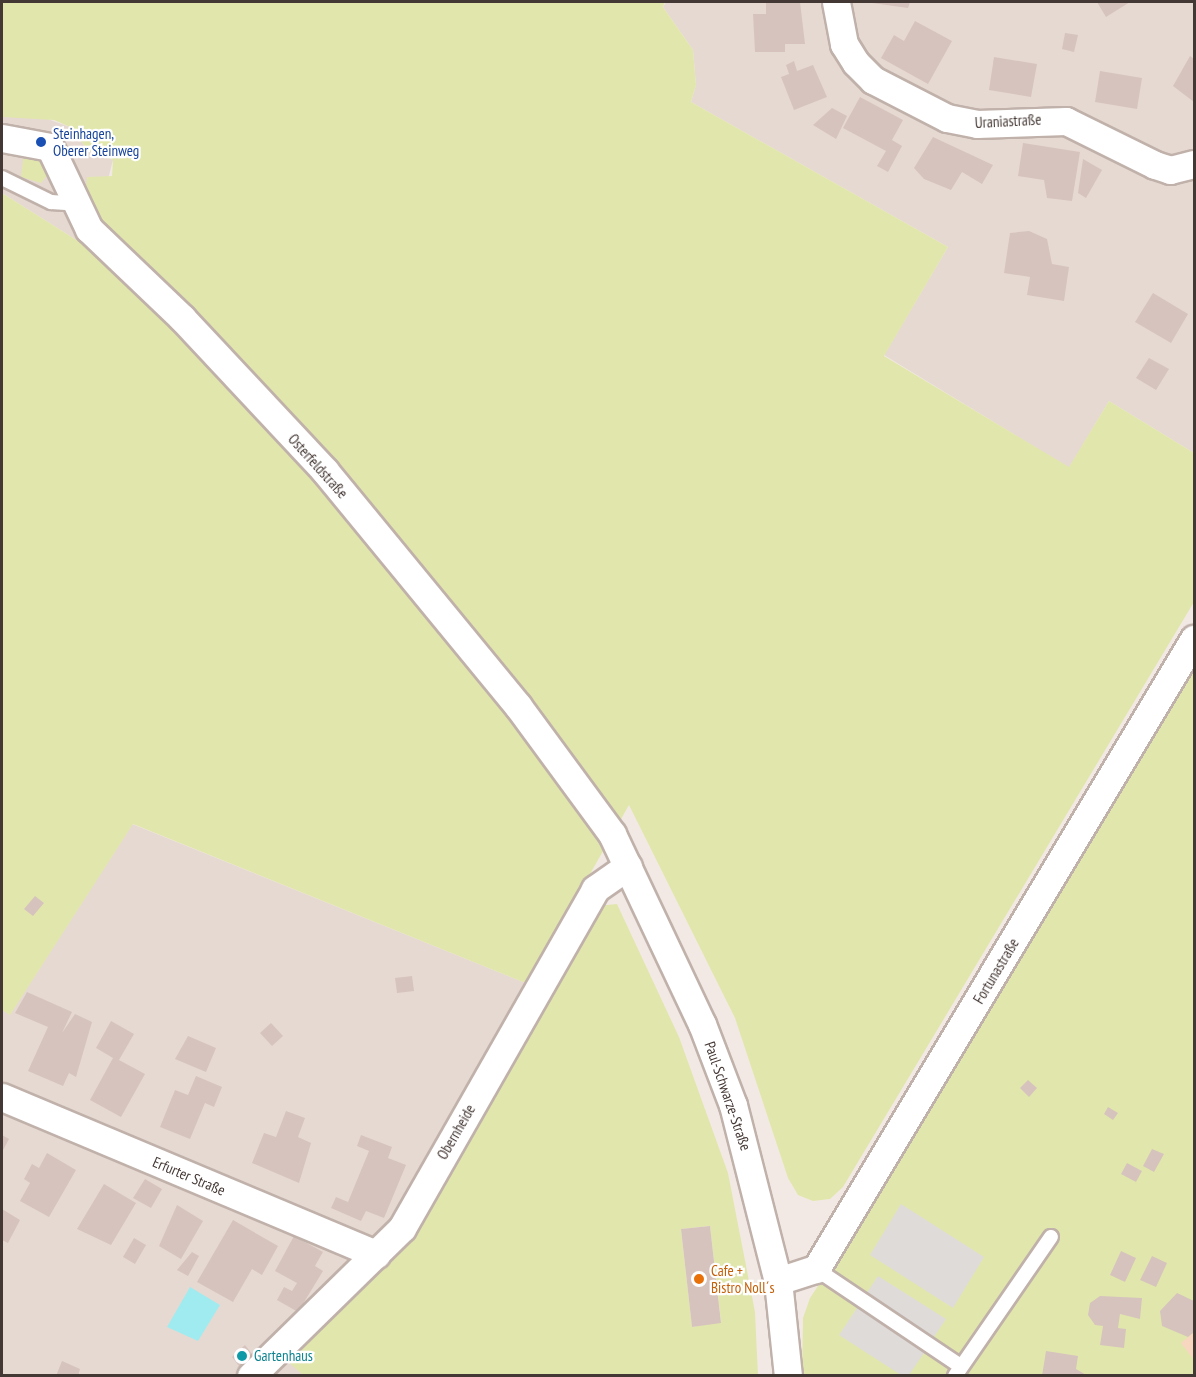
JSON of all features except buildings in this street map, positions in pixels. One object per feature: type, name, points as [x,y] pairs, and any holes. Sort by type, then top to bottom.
[{"type":"street","name":"Uraniastraße","points":[[836,2],[844,44],[856,63],[873,80],[947,118],[977,124],[1066,121],[1155,165],[1170,170],[1194,164]]},
{"type":"street","name":"Osterfeldstraße","points":[[2,138],[50,147],[89,229],[120,262],[182,318],[325,471],[518,706],[612,834]]},
{"type":"street","name":"Fortunastraße","points":[[816,1269],[1194,639]]},
{"type":"street","name":"Paul-Schwarze-Straße","points":[[612,834],[702,1024],[733,1105],[778,1281],[788,1376]]},
{"type":"street","name":"Obernheide","points":[[251,1376],[402,1228],[595,890],[628,866]]},
{"type":"street","name":"Erfurter Straße","points":[[2,1097],[376,1254]]},
{"type":"street","points":[[778,1281],[816,1269]]},
{"type":"lane","points":[[2,178],[51,202],[77,204]]},
{"type":"lane","points":[[816,1269],[957,1370],[1051,1237]]},
{"type":"shaded area","points":[[666,2],[1194,2],[1194,453],[1109,401],[1069,468],[884,355],[948,247],[691,102],[696,85],[693,50],[663,7]]},
{"type":"shaded area","points":[[39,116],[70,127],[88,150],[113,160],[98,217],[78,241],[2,193],[2,117]]},
{"type":"shaded area","points":[[132,824],[528,984],[304,1375],[2,1376],[2,1010],[10,1014]]},
{"type":"shaded area","points":[[901,1204],[984,1257],[953,1308],[870,1255]]},
{"type":"shaded area","points":[[878,1276],[946,1319],[934,1337],[866,1294]]},
{"type":"shaded area","points":[[859,1305],[926,1350],[909,1375],[901,1375],[839,1335]]},
{"type":"green space","points":[[2,2],[665,2],[663,7],[693,50],[696,85],[691,102],[948,247],[884,356],[1069,467],[1109,401],[1194,453],[1194,602],[843,1187],[830,1199],[813,1201],[798,1195],[788,1178],[735,1018],[629,805],[528,984],[133,824],[10,1015],[2,1010],[2,193],[78,241],[98,217],[86,193],[87,177],[112,176],[113,160],[88,150],[70,127],[54,120],[2,117]]},
{"type":"green space","points":[[24,152],[41,155],[49,173],[41,183],[21,177]]},
{"type":"green space","points":[[1194,670],[1194,1375],[802,1376],[803,1318],[810,1298],[883,1188]]},
{"type":"green space","points":[[617,904],[679,1037],[728,1173],[755,1312],[758,1375],[304,1376],[284,1358],[413,1235],[597,906]],"holes":[[[710,1226],[721,1322],[692,1327],[681,1229]]]},
{"type":"sand","points":[[1194,1332],[1194,1360],[1181,1343]]},
{"type":"water","points":[[190,1287],[220,1305],[198,1341],[167,1327]]},
{"type":"place","name":"Steinhagen, Oberer Steinweg","points":[[41,142]]},
{"type":"place","name":"Cafe + Bistro Noll´s","points":[[699,1279]]},
{"type":"place","name":"Gartenhaus","points":[[242,1356]]}]
